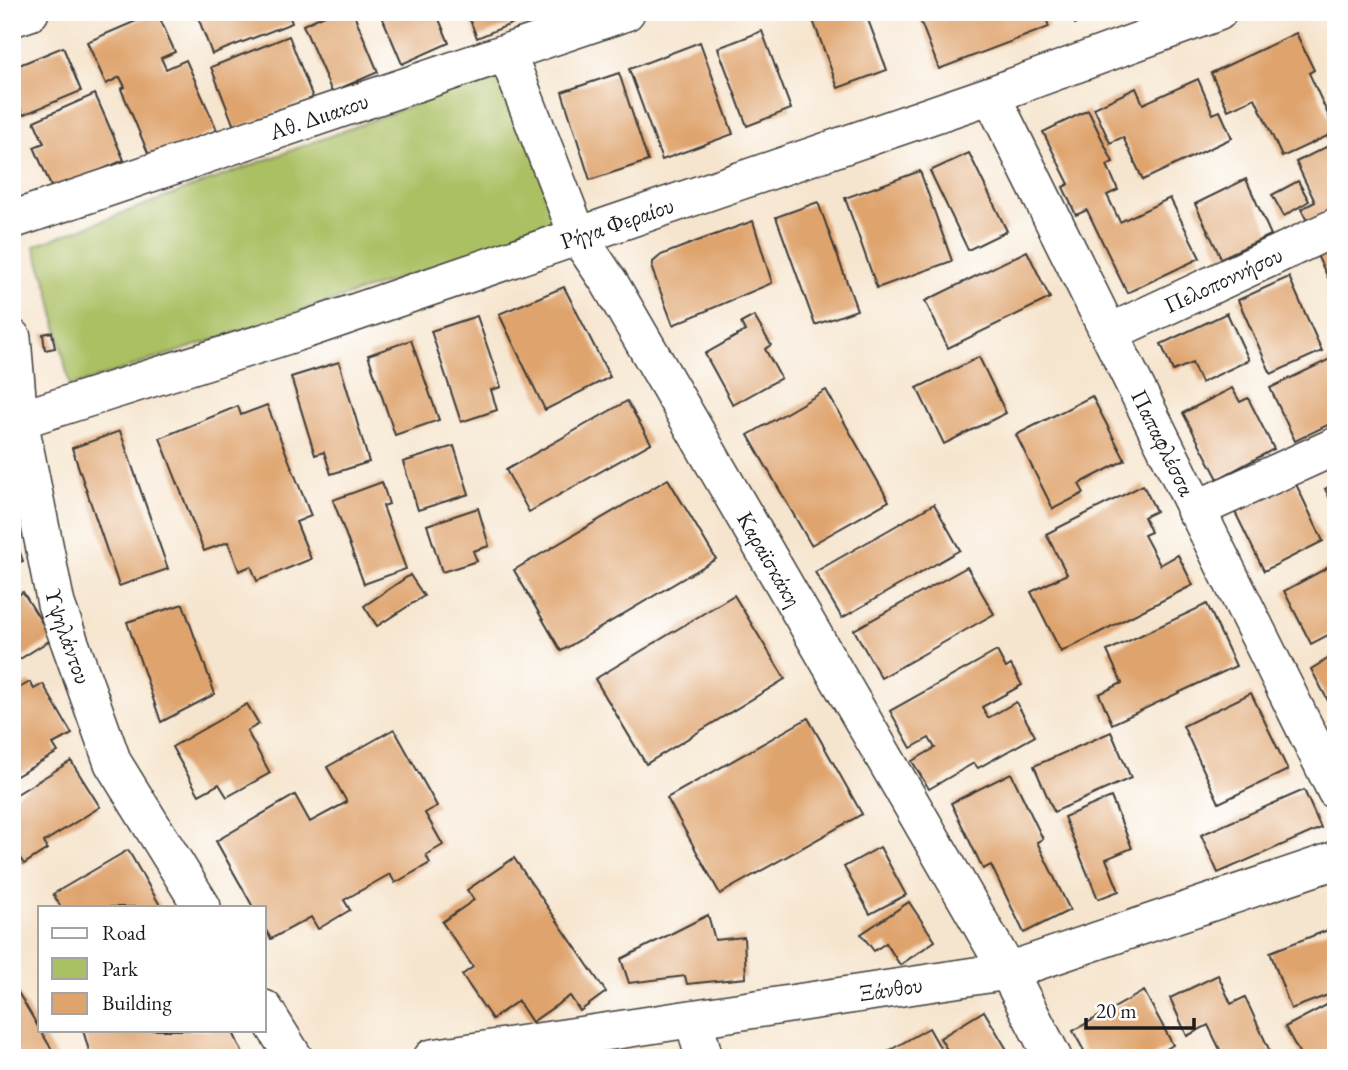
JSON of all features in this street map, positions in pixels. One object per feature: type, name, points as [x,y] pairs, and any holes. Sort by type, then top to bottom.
[{"type":"street","points":[[12,18],[30,12]]},
{"type":"street","name":"Αθ. Διιακου","points":[[12,220],[626,12]]},
{"type":"street","name":"Ρήγα Φεραίου","points":[[15,421],[306,330],[991,94],[1218,12]]},
{"type":"street","name":"Καραϊσκάκη","points":[[507,53],[578,236],[609,282],[1008,971],[1053,1058]]},
{"type":"street","name":"Παπαφλέσσα","points":[[991,94],[1336,792]]},
{"type":"street","name":"Πελοποννήσου","points":[[1109,333],[1336,227]]},
{"type":"street","name":"Υψηλάντου","points":[[12,338],[15,421],[56,604],[113,763],[201,906]]},
{"type":"street","points":[[1195,510],[1336,446]]},
{"type":"street","name":"Ξάνθου","points":[[432,1058],[1008,971],[1336,860]]},
{"type":"street","points":[[266,1012],[294,1058]]},
{"type":"street","points":[[694,1020],[704,1058]]},
{"type":"green space","points":[[510,69],[568,223],[70,387],[49,290],[34,246]]},
{"type":"building","points":[[157,12],[175,52],[161,58],[166,69],[186,60],[217,130],[151,160],[121,89],[125,87],[120,77],[106,84],[87,42]]},
{"type":"building","points":[[196,12],[288,12],[292,23],[212,54]]},
{"type":"building","points":[[331,12],[353,12],[378,72],[332,92],[303,25]]},
{"type":"building","points":[[380,12],[436,12],[449,43],[402,64]]},
{"type":"building","points":[[467,12],[513,12],[516,22],[477,38]]},
{"type":"building","points":[[810,12],[865,12],[887,70],[838,88]]},
{"type":"building","points":[[917,12],[1044,12],[1049,27],[939,69]]},
{"type":"building","points":[[1070,12],[1103,12],[1075,24]]},
{"type":"building","points":[[762,31],[791,109],[747,126],[718,48]]},
{"type":"building","points":[[1296,33],[1314,70],[1309,73],[1336,132],[1282,157],[1255,98],[1228,110],[1211,73]]},
{"type":"building","points":[[289,36],[313,98],[235,129],[211,67]]},
{"type":"building","points":[[700,42],[733,134],[662,160],[629,69]]},
{"type":"building","points":[[63,47],[81,91],[23,115],[12,88],[12,68]]},
{"type":"building","points":[[619,73],[648,161],[590,180],[562,92]]},
{"type":"building","points":[[1198,79],[1213,114],[1220,111],[1232,138],[1143,180],[1123,137],[1110,143],[1094,108],[1136,88],[1143,104]]},
{"type":"building","points":[[95,94],[124,160],[53,191],[34,147],[44,143],[34,121]]},
{"type":"building","points":[[1088,110],[1113,162],[1107,165],[1118,190],[1107,195],[1120,222],[1170,198],[1200,258],[1127,293],[1087,210],[1076,215],[1063,187],[1069,184],[1043,132]]},
{"type":"building","points":[[1336,142],[1336,215],[1310,227],[1301,209],[1315,202],[1296,162]]},
{"type":"building","points":[[969,153],[1007,231],[968,250],[930,171]]},
{"type":"building","points":[[920,171],[952,261],[877,288],[845,198]]},
{"type":"building","points":[[1246,179],[1271,235],[1221,258],[1195,204]]},
{"type":"building","points":[[1298,181],[1309,201],[1284,216],[1272,195]]},
{"type":"building","points":[[818,202],[857,310],[815,325],[776,217]]},
{"type":"building","points":[[753,221],[772,283],[673,325],[652,269],[653,262],[661,255]]},
{"type":"building","points":[[1336,227],[1336,294],[1309,239]]},
{"type":"building","points":[[1027,251],[1050,298],[948,348],[925,301]]},
{"type":"building","points":[[1289,277],[1322,351],[1271,374],[1238,300]]},
{"type":"building","points":[[564,287],[610,377],[545,410],[499,314]]},
{"type":"building","points":[[1227,313],[1249,360],[1201,383],[1192,363],[1173,371],[1161,344]]},
{"type":"building","points":[[477,316],[501,387],[491,390],[497,410],[461,422],[431,331]]},
{"type":"building","points":[[754,316],[771,345],[765,349],[781,378],[733,405],[705,354],[745,331],[741,323]]},
{"type":"building","points":[[52,332],[55,348],[45,350],[43,334]]},
{"type":"building","points":[[411,340],[439,420],[395,435],[368,355]]},
{"type":"building","points":[[979,357],[1006,413],[944,444],[917,388]]},
{"type":"building","points":[[1332,358],[1336,366],[1336,421],[1295,441],[1270,388]]},
{"type":"building","points":[[339,362],[369,462],[331,474],[324,452],[315,455],[291,377]]},
{"type":"building","points":[[1232,388],[1240,402],[1248,398],[1274,449],[1218,479],[1183,413]]},
{"type":"building","points":[[826,390],[889,501],[811,545],[748,435]]},
{"type":"building","points":[[1092,396],[1125,460],[1079,484],[1084,493],[1053,509],[1016,435]]},
{"type":"building","points":[[627,401],[651,443],[529,512],[506,470]]},
{"type":"building","points":[[267,405],[311,516],[296,522],[311,559],[257,581],[251,566],[239,571],[228,542],[204,551],[160,438],[238,406],[241,415]]},
{"type":"building","points":[[120,431],[168,569],[119,586],[72,448]]},
{"type":"building","points":[[454,446],[469,494],[418,510],[403,462]]},
{"type":"building","points":[[668,479],[716,559],[561,651],[514,570]]},
{"type":"building","points":[[382,482],[389,504],[383,506],[406,569],[364,584],[333,500]]},
{"type":"building","points":[[1295,482],[1323,541],[1264,571],[1235,512]]},
{"type":"building","points":[[1336,483],[1336,511],[1325,489]]},
{"type":"building","points":[[1143,485],[1156,511],[1144,517],[1151,532],[1144,535],[1160,565],[1178,555],[1193,585],[1061,652],[1031,592],[1067,574],[1046,534]]},
{"type":"building","points":[[934,504],[960,550],[842,618],[815,572]]},
{"type":"building","points":[[478,508],[489,546],[473,551],[477,561],[442,572],[427,525]]},
{"type":"building","points":[[12,529],[23,561],[12,564]]},
{"type":"building","points":[[1334,564],[1336,631],[1311,644],[1284,591]]},
{"type":"building","points":[[967,567],[994,614],[881,678],[854,630]]},
{"type":"building","points":[[410,575],[424,596],[377,626],[364,606]]},
{"type":"building","points":[[23,592],[52,639],[12,664],[12,599]]},
{"type":"building","points":[[734,595],[785,679],[646,764],[595,679]]},
{"type":"building","points":[[183,604],[215,694],[161,722],[127,622]]},
{"type":"building","points":[[1207,604],[1236,666],[1112,724],[1099,694],[1122,683],[1107,651]]},
{"type":"building","points":[[997,651],[1006,668],[1011,665],[1022,685],[982,707],[988,718],[1016,702],[1035,736],[978,768],[974,763],[929,789],[912,761],[935,748],[929,738],[911,748],[890,711]]},
{"type":"building","points":[[1336,654],[1336,708],[1333,710],[1311,669]]},
{"type":"building","points":[[30,682],[34,689],[43,684],[72,734],[53,744],[58,752],[13,778],[12,692]]},
{"type":"building","points":[[1251,693],[1288,770],[1219,803],[1183,726]]},
{"type":"building","points":[[247,704],[259,724],[247,731],[270,773],[227,797],[219,784],[199,795],[172,747]]},
{"type":"building","points":[[808,718],[862,814],[720,894],[667,798]]},
{"type":"building","points":[[394,729],[437,806],[425,813],[443,845],[426,855],[430,863],[395,883],[390,874],[344,900],[350,910],[318,929],[311,917],[271,939],[266,930],[266,906],[252,906],[216,841],[295,795],[310,822],[347,802],[327,767]]},
{"type":"building","points":[[1111,732],[1131,778],[1054,812],[1034,766]]},
{"type":"building","points":[[71,761],[100,807],[44,842],[47,849],[24,864],[12,846],[12,797]]},
{"type":"building","points":[[1011,773],[1043,839],[1037,842],[1070,910],[1024,933],[991,865],[983,869],[951,803]]},
{"type":"building","points":[[1304,790],[1321,828],[1218,873],[1201,835]]},
{"type":"building","points":[[1111,797],[1132,848],[1106,859],[1119,891],[1098,899],[1064,817]]},
{"type":"building","points":[[880,847],[906,895],[870,914],[844,867]]},
{"type":"building","points":[[128,850],[160,906],[60,906],[53,894]]},
{"type":"building","points":[[514,858],[606,992],[580,1011],[570,996],[532,1022],[518,1001],[492,1019],[462,975],[473,967],[442,922],[474,900],[467,890]]},
{"type":"building","points":[[909,902],[935,941],[900,965],[886,943],[874,951],[861,934]]},
{"type":"building","points":[[708,915],[715,940],[744,937],[746,978],[687,984],[685,976],[629,983],[621,959]]},
{"type":"building","points":[[1336,927],[1336,992],[1291,1009],[1270,952]]},
{"type":"building","points":[[1218,975],[1231,1004],[1245,997],[1273,1058],[1224,1058],[1208,1025],[1187,1036],[1170,998]]},
{"type":"building","points":[[12,982],[38,1027],[38,1032],[41,1032],[57,1058],[12,1058]]},
{"type":"building","points":[[1144,991],[1173,1045],[1151,1058],[1088,1058],[1073,1031]]},
{"type":"building","points":[[1336,1000],[1336,1058],[1302,1058],[1285,1027]]},
{"type":"building","points":[[984,1011],[1012,1058],[952,1058],[940,1038]]},
{"type":"building","points":[[929,1028],[946,1058],[888,1058],[885,1053]]},
{"type":"building","points":[[84,1032],[233,1032],[244,1056],[240,1058],[91,1058]]}]
